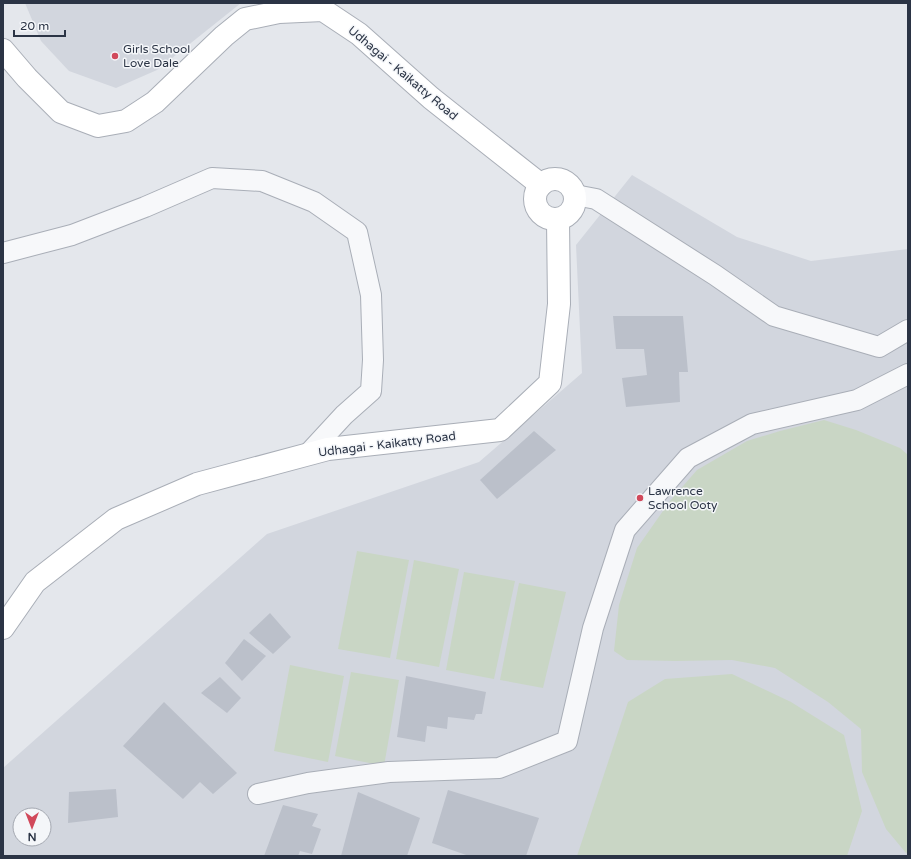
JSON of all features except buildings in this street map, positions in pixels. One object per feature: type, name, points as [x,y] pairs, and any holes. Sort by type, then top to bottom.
[{"type":"main road","name":"Udhagai - Kaikatty Road","points":[[3,50],[27,78],[61,112],[98,126],[126,121],[156,102],[224,36],[245,19],[320,6],[359,34],[431,98],[541,185]]},
{"type":"main road","points":[[554,179],[568,183],[573,188],[576,195],[576,203],[572,211],[566,217],[558,220],[551,219],[544,216],[539,211],[535,198],[541,185],[554,179]]},
{"type":"main road","name":"Udhagai - Kaikatty Road","points":[[3,628],[35,582],[116,519],[197,484],[328,449],[500,430],[550,383],[559,304],[558,220]]},
{"type":"street","points":[[3,253],[72,235],[145,207],[212,178],[262,181],[314,202],[357,232],[371,295],[373,360],[371,391],[344,415],[308,454]]},
{"type":"street","points":[[576,195],[596,199],[715,275],[774,316],[879,347],[908,330]]},
{"type":"street","points":[[258,794],[308,783],[389,772],[499,768],[567,741],[593,628],[625,530],[688,458],[752,424],[857,400],[908,374]]},
{"type":"shaded area","name":"Girls School Love Dale","points":[[25,3],[241,3],[157,70],[116,88],[69,71],[41,41]]},
{"type":"shaded area","name":"Lawrence School Ooty","points":[[632,175],[737,237],[811,261],[908,249],[908,856],[3,856],[3,768],[267,534],[479,462],[582,373],[576,245]]},
{"type":"green space","points":[[824,420],[856,430],[900,448],[908,455],[908,854],[886,829],[862,772],[861,729],[828,702],[775,668],[732,660],[627,660],[614,651],[619,605],[637,548],[670,501],[697,470],[747,441]]},
{"type":"green space","points":[[357,551],[409,560],[390,658],[338,649]]},
{"type":"green space","points":[[414,560],[459,569],[439,667],[396,659]]},
{"type":"green space","points":[[464,572],[515,581],[494,679],[446,670]]},
{"type":"green space","points":[[519,583],[566,592],[543,688],[500,680]]},
{"type":"green space","points":[[290,665],[344,676],[328,762],[274,751]]},
{"type":"green space","points":[[351,672],[399,680],[384,766],[335,756]]},
{"type":"green space","points":[[732,674],[791,702],[844,735],[862,811],[847,856],[577,856],[628,702],[665,679]]},
{"type":"place","name":"Girls School Love Dale","points":[[115,56]]},
{"type":"place","name":"Lawrence School Ooty","points":[[640,498]]}]
